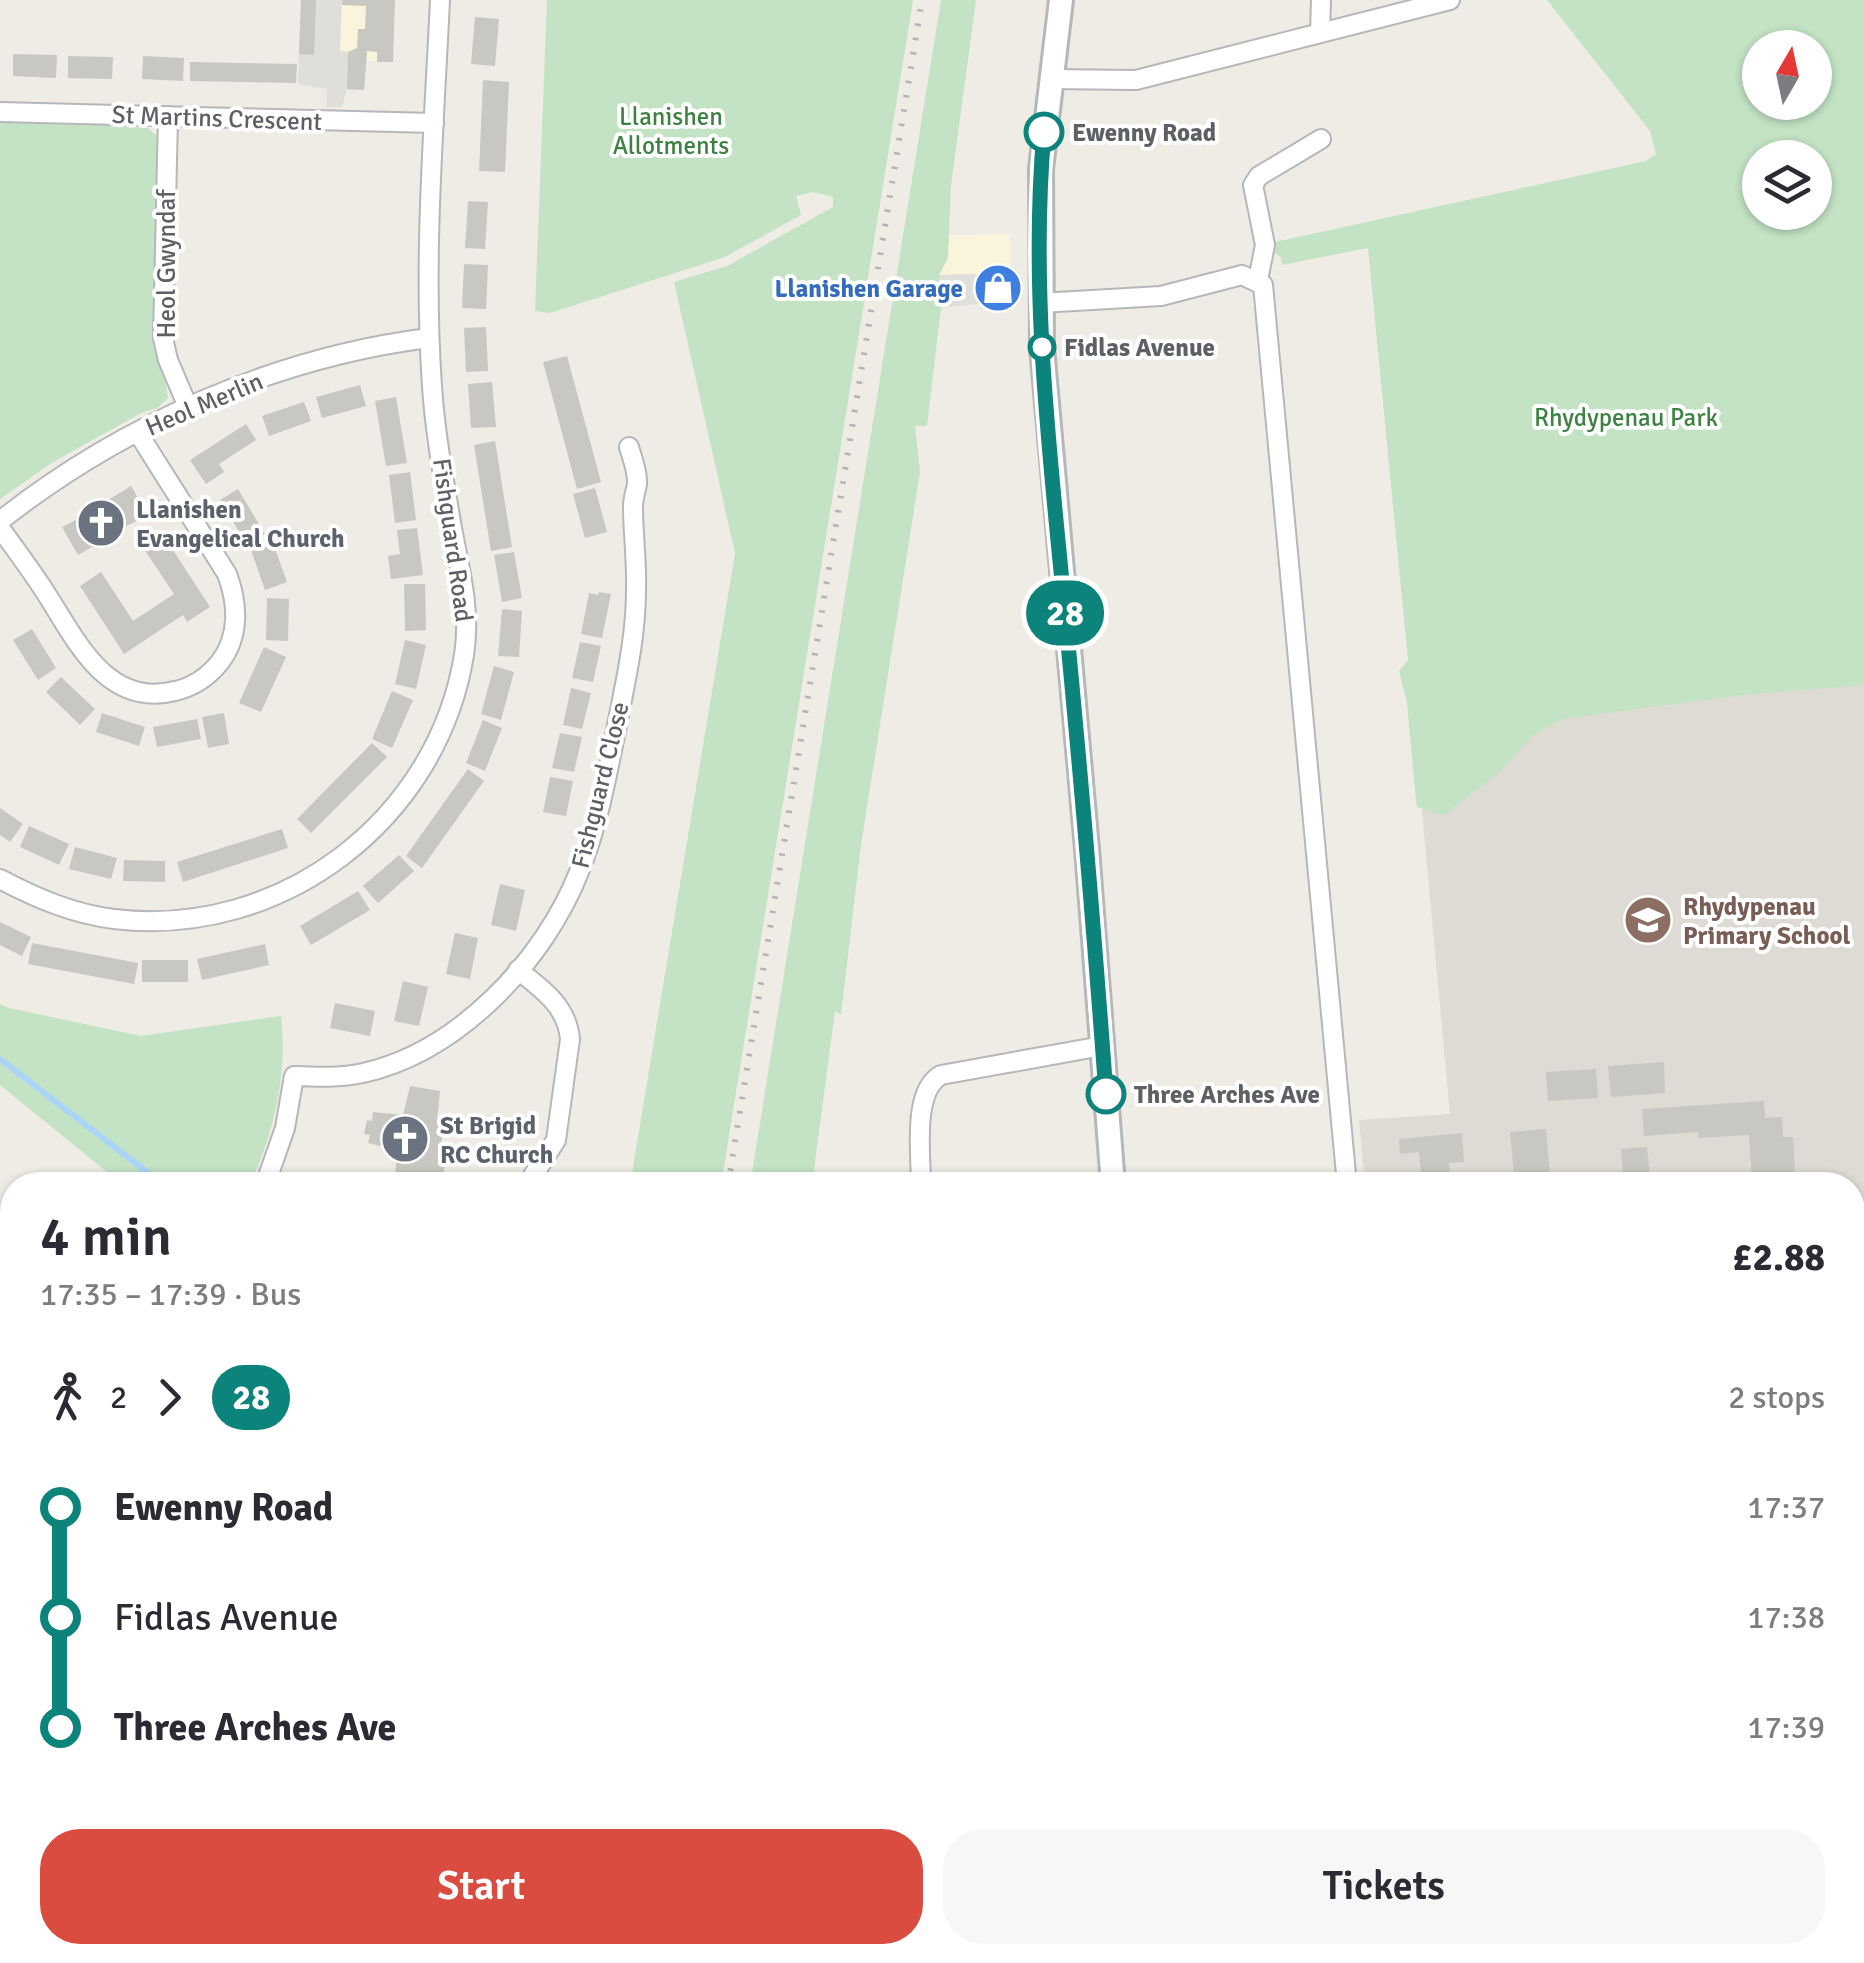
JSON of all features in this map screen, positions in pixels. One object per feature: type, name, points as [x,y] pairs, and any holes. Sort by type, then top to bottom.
[{"type":"street","name":"Fishguard Road","points":[[0,879],[52,904],[110,918],[156,921],[231,912],[268,899],[319,873],[366,837],[404,797],[432,750],[452,701],[464,654],[467,618],[434,414],[430,338],[440,0]]},
{"type":"street","points":[[1061,0],[1041,168],[1040,303],[1044,392],[1111,1172]]},
{"type":"street","points":[[1320,33],[1321,0]]},
{"type":"street","points":[[1050,79],[1136,80],[1450,0]]},
{"type":"street","name":"St Martins Crescent","points":[[0,112],[434,123]]},
{"type":"street","name":"Heol Gwyndaf","points":[[168,116],[163,338],[188,407]]},
{"type":"street","points":[[1258,280],[1265,246],[1253,185],[1259,176],[1321,139]]},
{"type":"street","points":[[1040,303],[1162,296],[1242,275],[1263,285],[1346,1172]]},
{"type":"street","name":"Heol Merlin","points":[[0,524],[53,481],[188,407],[326,358],[430,338]]},
{"type":"street","points":[[0,524],[99,672],[145,694],[166,693],[198,682],[221,660],[233,634],[233,589],[138,433]]},
{"type":"street","name":"Fishguard Close","points":[[270,1172],[285,1128],[294,1076],[364,1072],[406,1058],[458,1026],[518,970],[552,925],[578,875],[616,732],[635,618],[633,502],[638,480],[628,447]]},
{"type":"street","points":[[518,970],[557,1004],[569,1028],[556,1140],[535,1172]]},
{"type":"street","points":[[921,1172],[923,1098],[933,1079],[941,1074],[1102,1046]]},
{"type":"shaded area","points":[[301,0],[342,0],[340,51],[367,53],[364,90],[347,89],[342,107],[326,107],[327,89],[298,84]]},
{"type":"shaded area","points":[[342,0],[395,0],[393,62],[366,61],[340,51]]},
{"type":"shaded area","points":[[1010,234],[1010,273],[939,275],[941,235]]},
{"type":"shaded area","points":[[1010,273],[1011,300],[941,308],[939,275]]},
{"type":"shaded area","name":"Rhydypenau Primary School","points":[[1864,668],[1864,1172],[1364,1172],[1359,1120],[1450,1114],[1414,725]]},
{"type":"green space","name":"Llanishen Allotments","points":[[547,0],[913,0],[723,1172],[632,1172],[735,553],[674,282],[727,266],[833,207],[833,197],[813,192],[796,196],[801,215],[725,257],[550,313],[535,311]]},
{"type":"green space","points":[[941,0],[976,0],[951,185],[948,258],[939,275],[941,308],[927,426],[915,426],[920,472],[861,845],[841,1015],[835,1011],[814,1172],[752,1172]]},
{"type":"green space","name":"Rhydypenau Park","points":[[1547,0],[1864,0],[1864,685],[1742,695],[1562,719],[1533,735],[1502,770],[1444,815],[1417,807],[1407,703],[1399,671],[1408,660],[1368,248],[1282,265],[1281,257],[1275,253],[1275,242],[1646,161],[1656,154],[1650,131]]},
{"type":"green space","points":[[0,119],[142,123],[158,137],[162,364],[168,398],[157,408],[53,462],[0,499]]},
{"type":"green space","points":[[0,1004],[141,1036],[281,1016],[281,1081],[255,1172],[107,1172],[0,1085]]},
{"type":"building","points":[[301,0],[316,0],[314,55],[299,54]]},
{"type":"building","points":[[342,0],[395,0],[393,62],[377,62],[377,52],[367,51],[364,90],[347,89],[348,52],[357,48],[358,29],[365,29],[366,6],[342,5]]},
{"type":"building","points":[[475,17],[499,19],[495,66],[471,64]]},
{"type":"building","points":[[13,54],[57,55],[56,78],[13,76]]},
{"type":"building","points":[[68,56],[113,57],[112,79],[68,78]]},
{"type":"building","points":[[143,56],[184,58],[183,81],[142,79]]},
{"type":"building","points":[[190,62],[297,64],[296,83],[190,81]]},
{"type":"building","points":[[483,80],[509,82],[505,172],[479,171]]},
{"type":"building","points":[[468,201],[488,202],[485,249],[465,248]]},
{"type":"building","points":[[464,264],[488,265],[486,309],[462,308]]},
{"type":"building","points":[[486,327],[488,371],[466,372],[464,328]]},
{"type":"building","points":[[567,356],[601,482],[577,489],[543,362]]},
{"type":"building","points":[[492,382],[496,427],[471,428],[468,384]]},
{"type":"building","points":[[360,385],[366,406],[322,418],[316,397]]},
{"type":"building","points":[[396,397],[407,463],[386,466],[375,401]]},
{"type":"building","points":[[304,402],[311,421],[269,436],[262,416]]},
{"type":"building","points":[[246,424],[256,440],[219,464],[224,472],[206,484],[190,460]]},
{"type":"building","points":[[495,441],[512,547],[491,551],[474,445]]},
{"type":"building","points":[[410,472],[416,520],[395,523],[389,475]]},
{"type":"building","name":"Llanishen Evangelical Church","points":[[131,486],[148,515],[78,555],[62,527],[109,503]]},
{"type":"building","points":[[595,488],[607,532],[585,538],[573,494]]},
{"type":"building","points":[[238,489],[265,534],[247,545],[220,500]]},
{"type":"building","points":[[417,528],[423,575],[391,579],[388,556],[400,554],[397,530]]},
{"type":"building","points":[[162,533],[210,607],[187,622],[183,615],[124,654],[80,586],[101,572],[133,621],[174,594],[142,546]]},
{"type":"building","points":[[273,543],[287,582],[265,590],[251,550]]},
{"type":"building","points":[[514,552],[522,598],[502,602],[494,555]]},
{"type":"building","points":[[404,584],[425,584],[426,630],[405,631]]},
{"type":"building","points":[[589,593],[611,594],[602,638],[581,634]]},
{"type":"building","points":[[267,598],[289,599],[288,641],[266,640]]},
{"type":"building","points":[[502,609],[522,611],[519,657],[498,656]]},
{"type":"building","points":[[32,629],[56,668],[38,680],[13,640]]},
{"type":"building","points":[[405,640],[426,645],[416,689],[395,684]]},
{"type":"building","points":[[580,642],[601,646],[593,682],[572,678]]},
{"type":"building","points":[[264,647],[286,657],[261,712],[239,703]]},
{"type":"building","points":[[494,666],[514,672],[501,720],[481,714]]},
{"type":"building","points":[[61,677],[95,709],[80,725],[46,692]]},
{"type":"building","points":[[571,688],[591,693],[582,729],[563,725]]},
{"type":"building","points":[[392,691],[413,700],[392,748],[372,739]]},
{"type":"building","points":[[102,713],[145,727],[139,746],[96,732]]},
{"type":"building","points":[[224,713],[229,744],[208,748],[202,717]]},
{"type":"building","points":[[197,719],[201,739],[157,747],[153,727]]},
{"type":"building","points":[[483,720],[502,728],[485,771],[466,763]]},
{"type":"building","points":[[560,733],[582,737],[574,772],[552,768]]},
{"type":"building","points":[[372,743],[387,757],[311,833],[297,819]]},
{"type":"building","points":[[468,769],[484,781],[422,868],[406,856]]},
{"type":"building","points":[[550,777],[573,781],[566,816],[543,812]]},
{"type":"building","points":[[0,808],[23,824],[10,842],[0,835]]},
{"type":"building","points":[[29,826],[69,844],[59,865],[20,847]]},
{"type":"building","points":[[282,829],[288,848],[183,882],[177,862]]},
{"type":"building","points":[[75,847],[117,858],[111,879],[69,869]]},
{"type":"building","points":[[399,855],[414,871],[378,903],[363,886]]},
{"type":"building","points":[[124,860],[165,861],[165,882],[123,881]]},
{"type":"building","points":[[500,884],[525,890],[516,931],[491,925]]},
{"type":"building","points":[[358,891],[370,910],[311,945],[300,926]]},
{"type":"building","points":[[0,922],[31,937],[22,956],[0,945]]},
{"type":"building","points":[[455,933],[478,938],[470,979],[446,974]]},
{"type":"building","points":[[32,943],[138,963],[134,984],[28,964]]},
{"type":"building","points":[[265,944],[269,965],[202,980],[197,959]]},
{"type":"building","points":[[142,960],[188,960],[188,982],[142,982]]},
{"type":"building","points":[[403,981],[428,987],[419,1026],[394,1021]]},
{"type":"building","points":[[335,1003],[375,1011],[370,1036],[330,1028]]},
{"type":"building","points":[[1664,1062],[1665,1093],[1611,1097],[1608,1066]]},
{"type":"building","points":[[1596,1069],[1598,1098],[1548,1101],[1546,1072]]},
{"type":"building","name":"St Brigid RC Church","points":[[410,1086],[440,1091],[437,1121],[445,1122],[439,1154],[447,1155],[444,1172],[396,1172],[397,1150],[368,1143],[370,1135],[364,1134],[373,1112],[403,1115]]},
{"type":"building","points":[[1764,1101],[1765,1118],[1782,1117],[1783,1137],[1793,1137],[1795,1172],[1751,1172],[1749,1135],[1698,1138],[1698,1132],[1644,1136],[1642,1109]]},
{"type":"building","points":[[1546,1129],[1550,1172],[1514,1172],[1510,1132]]},
{"type":"building","points":[[1462,1133],[1464,1162],[1449,1163],[1450,1172],[1421,1172],[1419,1152],[1400,1154],[1399,1139]]},
{"type":"building","points":[[1647,1147],[1650,1172],[1623,1172],[1621,1149]]},
{"type":"waterway","points":[[0,1059],[147,1172]]},
{"type":"railway","points":[[730,1172],[922,0]]},
{"type":"bus line","name":"28","points":[[1044,132],[1040,210],[1044,392],[1106,1094]]},
{"type":"place","name":"Ewenny Road","points":[[1044,132]]},
{"type":"place","name":"Llanishen Garage","points":[[998,288]]},
{"type":"place","name":"Fidlas Avenue","points":[[1042,347]]},
{"type":"place","name":"Llanishen Evangelical Church","points":[[101,523]]},
{"type":"place","name":"Rhydypenau Primary School","points":[[1648,920]]},
{"type":"place","name":"Three Arches Ave","points":[[1106,1094]]},
{"type":"place","name":"St Brigid RC Church","points":[[405,1139]]}]
